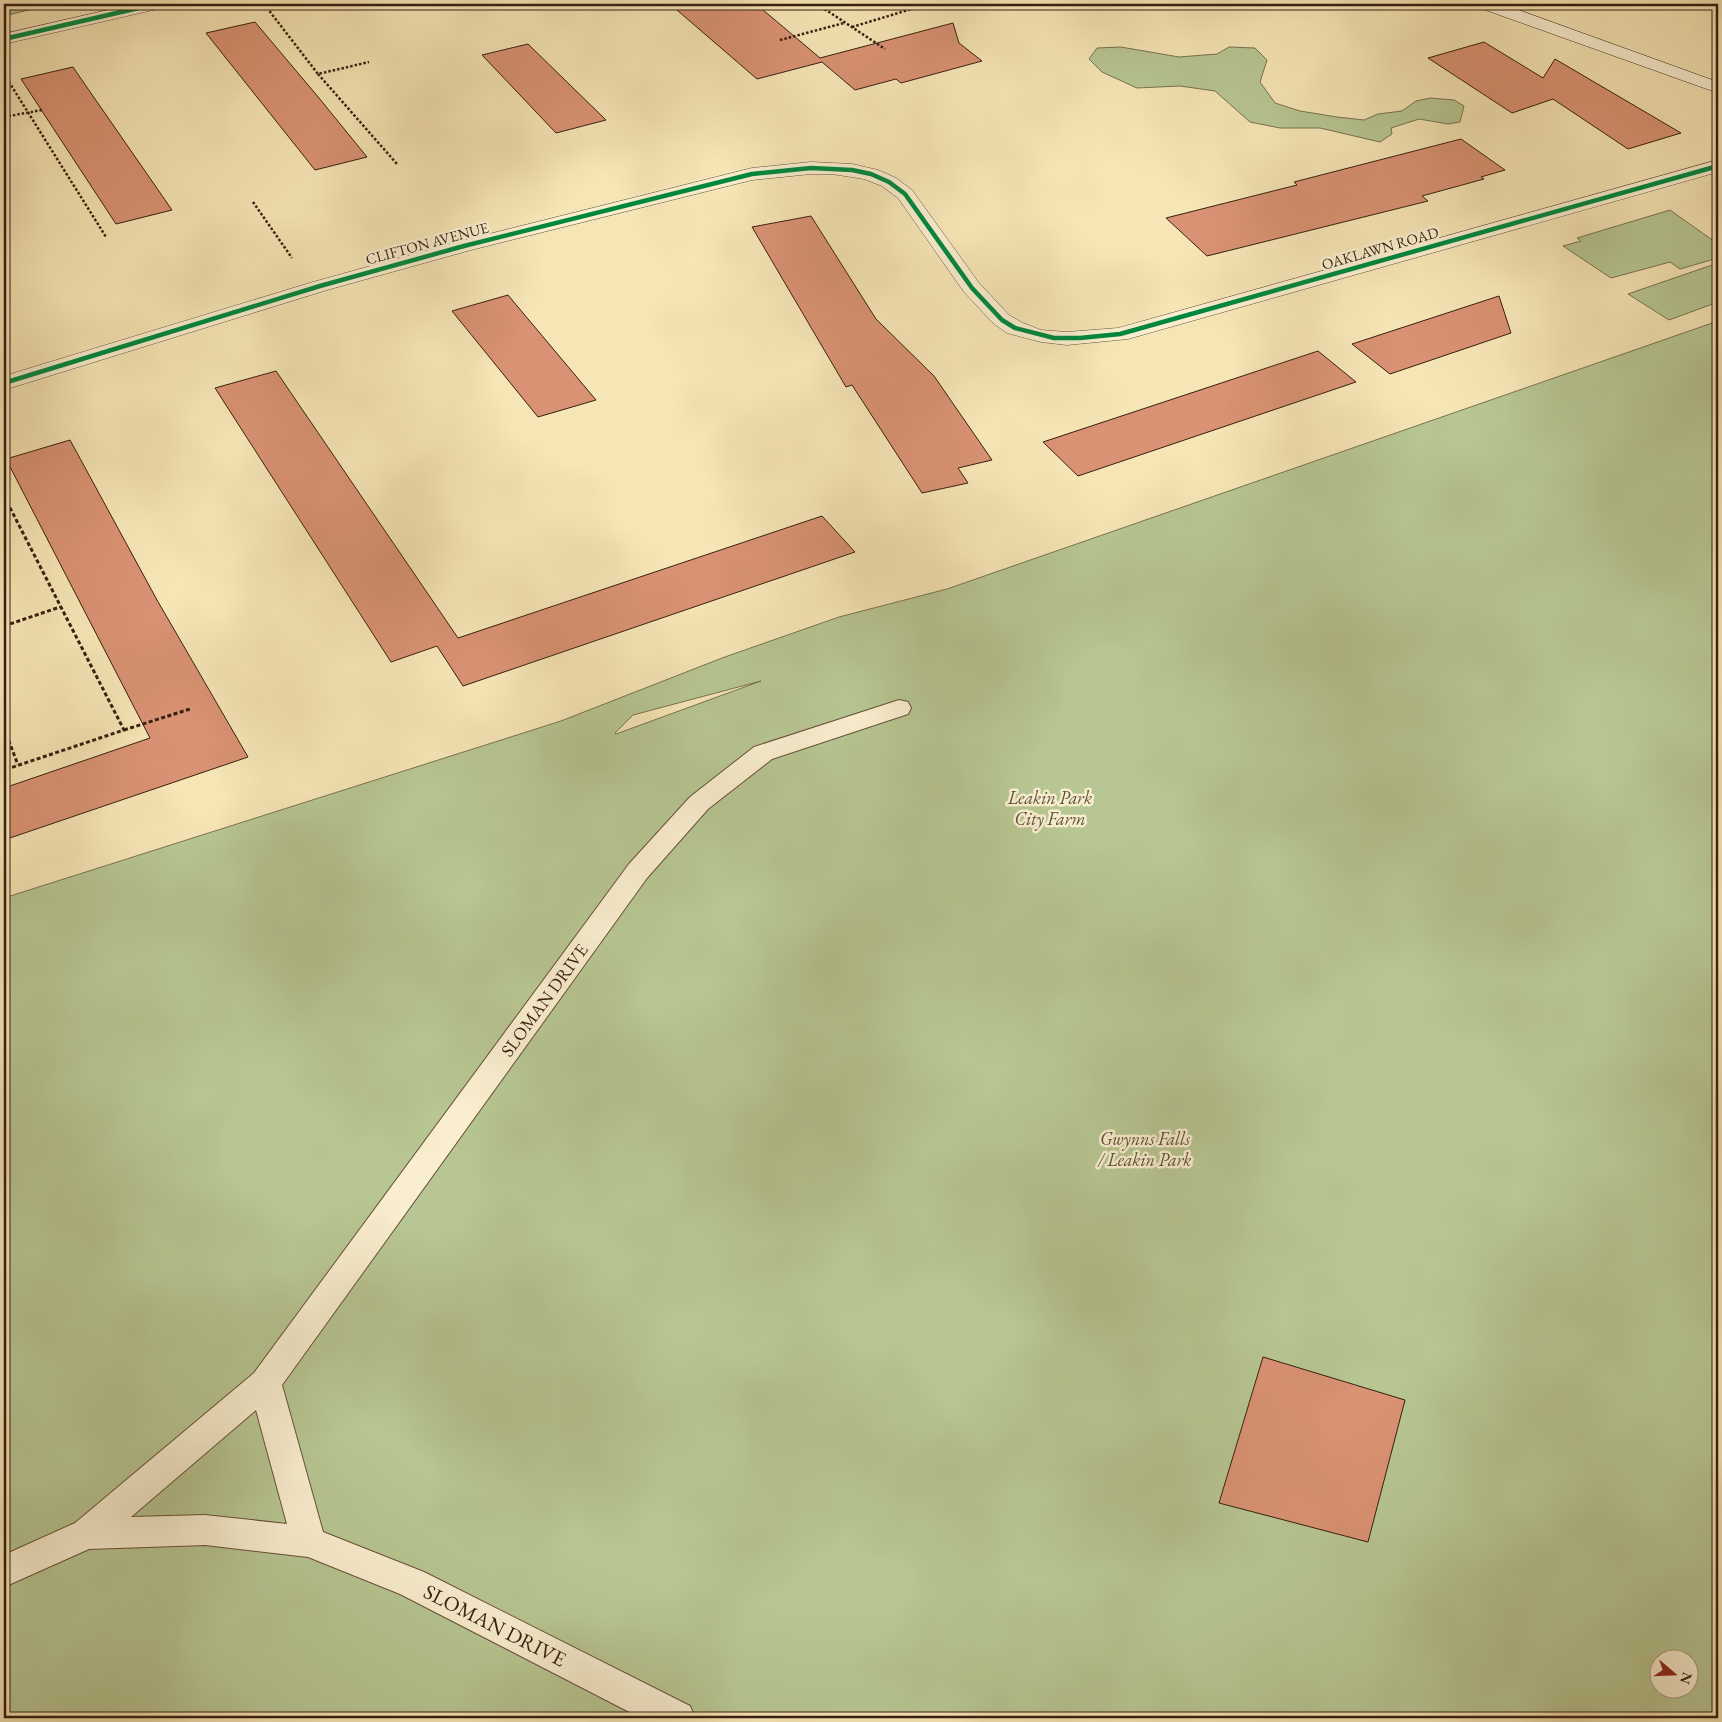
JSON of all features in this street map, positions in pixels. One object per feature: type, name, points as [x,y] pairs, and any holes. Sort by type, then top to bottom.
[{"type":"street","points":[[4,39],[156,4]]},
{"type":"street","points":[[1490,4],[1718,88]]},
{"type":"street","name":"OAKLAWN ROAD","points":[[865,172],[894,184],[905,194],[982,301],[1014,328],[1047,338],[1089,338],[1120,334],[1718,166]]},
{"type":"street","name":"CLIFTON AVENUE","points":[[4,383],[320,286],[464,246],[752,174],[807,168],[832,168],[865,172]]},
{"type":"lane","name":"SLOMAN DRIVE","points":[[4,1571],[87,1534],[265,1383],[638,871],[699,803],[763,754],[899,708]]},
{"type":"lane","points":[[265,1383],[309,1542]]},
{"type":"lane","name":"SLOMAN DRIVE","points":[[87,1534],[205,1530],[309,1542],[412,1582],[677,1718]]},
{"type":"path","points":[[264,4],[318,74],[397,164]]},
{"type":"path","points":[[817,4],[885,49]]},
{"type":"path","points":[[852,27],[928,4]]},
{"type":"path","points":[[780,40],[845,22]]},
{"type":"path","points":[[318,74],[369,62]]},
{"type":"path","points":[[4,74],[106,238]]},
{"type":"path","points":[[4,117],[27,111],[42,110]]},
{"type":"path","points":[[253,202],[296,263]]},
{"type":"path","points":[[4,496],[124,730]]},
{"type":"path","points":[[4,512],[10,510]]},
{"type":"path","points":[[4,626],[60,607]]},
{"type":"path","points":[[4,770],[190,709]]},
{"type":"path","points":[[4,728],[18,766]]},
{"type":"green space","points":[[4,4],[53,4],[4,16]]},
{"type":"green space","points":[[1121,47],[1179,57],[1217,54],[1229,47],[1255,48],[1267,60],[1260,82],[1275,103],[1300,111],[1364,120],[1378,114],[1402,111],[1416,101],[1430,98],[1454,100],[1464,106],[1460,122],[1448,124],[1419,119],[1391,128],[1392,134],[1380,142],[1320,128],[1280,128],[1250,122],[1215,91],[1180,86],[1137,88],[1102,72],[1089,59],[1097,48]]},
{"type":"green space","points":[[1670,210],[1718,244],[1718,258],[1680,269],[1670,262],[1611,278],[1563,246],[1581,241],[1577,238]]},
{"type":"green space","points":[[1718,263],[1718,302],[1669,320],[1628,294]]},
{"type":"green space","name":"Gwynns Falls / Leakin Park","points":[[1718,321],[1718,1718],[4,1718],[4,898],[561,721],[722,658],[839,617],[947,589]],"holes":[[[761,681],[616,734],[633,715]]]},
{"type":"building","points":[[670,4],[756,4],[820,58],[953,23],[959,43],[982,61],[901,83],[896,79],[855,90],[822,62],[757,79]]},
{"type":"building","points":[[255,22],[367,157],[315,170],[206,33]]},
{"type":"building","points":[[1484,42],[1543,78],[1555,59],[1681,133],[1628,149],[1553,99],[1512,113],[1428,58]]},
{"type":"building","points":[[528,44],[606,120],[556,133],[482,55]]},
{"type":"building","points":[[73,67],[172,210],[116,224],[21,79]]},
{"type":"building","points":[[1461,139],[1505,170],[1481,177],[1484,179],[1422,196],[1428,201],[1207,256],[1166,218],[1297,185],[1294,182]]},
{"type":"building","points":[[811,216],[876,319],[934,376],[992,460],[958,468],[968,483],[922,493],[852,385],[846,387],[752,227]]},
{"type":"building","points":[[508,295],[596,400],[538,417],[452,311]]},
{"type":"building","points":[[1499,296],[1511,333],[1390,374],[1352,344]]},
{"type":"building","points":[[1318,351],[1356,382],[1078,476],[1043,442]]},
{"type":"building","points":[[276,371],[458,638],[822,516],[855,552],[463,686],[437,646],[391,662],[215,388]]},
{"type":"building","points":[[70,440],[157,600],[248,757],[4,840],[4,788],[150,738],[6,459]]},
{"type":"building","points":[[1263,1357],[1405,1400],[1368,1542],[1219,1503]]},
{"type":"cycle path","points":[[4,39],[156,4]]},
{"type":"cycle path","points":[[4,383],[320,286],[464,246],[752,174],[791,169],[832,168],[852,170],[871,174],[889,182],[905,194],[956,268],[987,306],[1002,320],[1028,333],[1054,338],[1067,338],[1120,334],[1718,166]]},
{"type":"park label","name":"Leakin Park City Farm","points":[[1050,808]]}]
